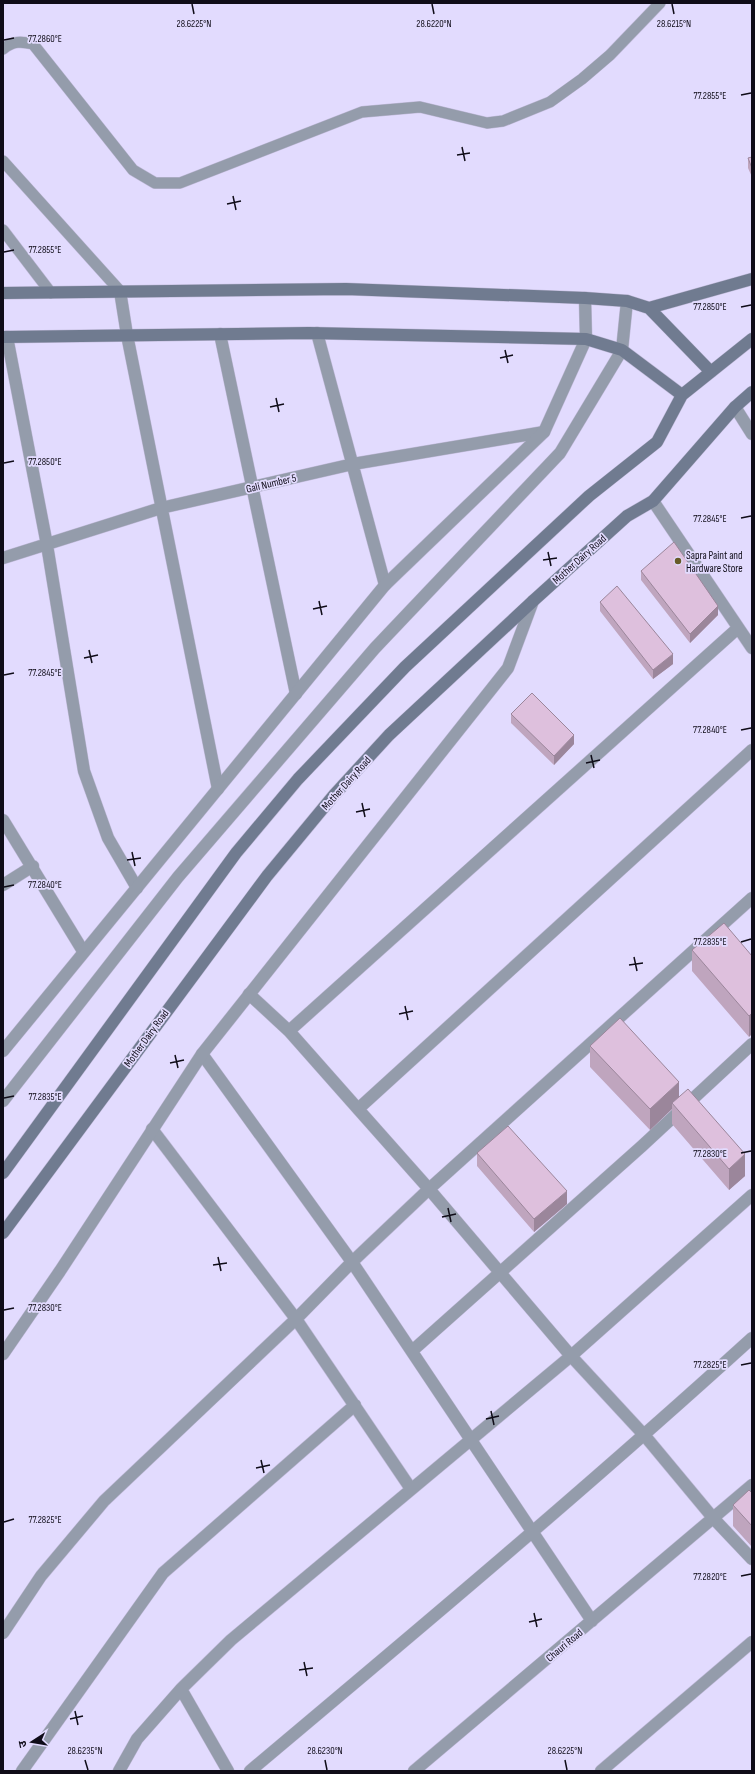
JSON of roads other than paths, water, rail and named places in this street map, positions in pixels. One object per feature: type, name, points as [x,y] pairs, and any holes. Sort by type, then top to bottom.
[{"type":"main road","points":[[649,308],[752,279]]},
{"type":"main road","points":[[3,293],[346,289],[585,298],[627,301],[649,308],[711,372]]},
{"type":"main road","points":[[5,337],[317,333],[586,339],[622,350],[682,395]]},
{"type":"main road","points":[[3,1173],[236,853],[298,779],[390,683],[589,496],[657,442],[682,395],[752,339]]},
{"type":"main road","name":"Mother Dairy Road","points":[[3,1233],[267,876],[334,795],[390,735],[533,601],[627,516],[653,501],[735,407],[752,392]]},
{"type":"street","points":[[120,291],[126,335],[218,789]]},
{"type":"street","points":[[3,1050],[385,585],[544,432],[586,339],[585,298]]},
{"type":"street","points":[[3,1101],[178,878],[375,648],[560,453],[622,350],[627,301]]},
{"type":"street","points":[[317,333],[385,585]]},
{"type":"street","points":[[220,334],[296,694]]},
{"type":"street","points":[[5,337],[47,545],[84,770],[108,838],[137,888]]},
{"type":"street","points":[[735,407],[752,434]]},
{"type":"street","name":"Gali Number 5","points":[[3,558],[161,508],[353,464],[544,432]]},
{"type":"street","points":[[653,501],[752,648]]},
{"type":"street","points":[[3,1354],[60,1271],[202,1054],[508,668],[533,601]]},
{"type":"street","points":[[289,1031],[738,628]]},
{"type":"street","points":[[358,1108],[752,750]]},
{"type":"street","points":[[3,820],[33,866],[83,951]]},
{"type":"street","points":[[3,885],[33,866]]},
{"type":"street","points":[[3,1633],[41,1576],[104,1501],[296,1319],[352,1262],[429,1189],[752,898]]},
{"type":"street","points":[[722,924],[732,936]]},
{"type":"street","points":[[249,994],[289,1031],[358,1108],[571,1356],[645,1436],[714,1519],[752,1559]]},
{"type":"street","points":[[412,1351],[642,1146],[752,1044]]},
{"type":"street","points":[[202,1054],[352,1262],[534,1532],[592,1621]]},
{"type":"street","points":[[152,1129],[296,1319],[412,1489]]},
{"type":"street","points":[[119,1771],[138,1739],[181,1689],[231,1640],[571,1356],[752,1195]]},
{"type":"street","points":[[250,1771],[534,1532],[645,1436],[752,1338]]},
{"type":"street","points":[[22,1771],[163,1573],[355,1405]]},
{"type":"street","name":"Chauri Road","points":[[414,1771],[752,1486]]},
{"type":"street","points":[[601,1771],[752,1642]]},
{"type":"street","points":[[181,1689],[228,1771]]},
{"type":"lane","points":[[3,49],[9,44],[22,41],[33,44],[133,170],[155,183],[180,183],[362,112],[420,107],[487,123],[503,121],[550,102],[582,79],[610,55],[660,3]]},
{"type":"lane","points":[[3,161],[120,291]]},
{"type":"lane","points":[[3,230],[51,293]]},
{"type":"place","name":"Sapra Paint and Hardware Store","points":[[678,561]]}]
